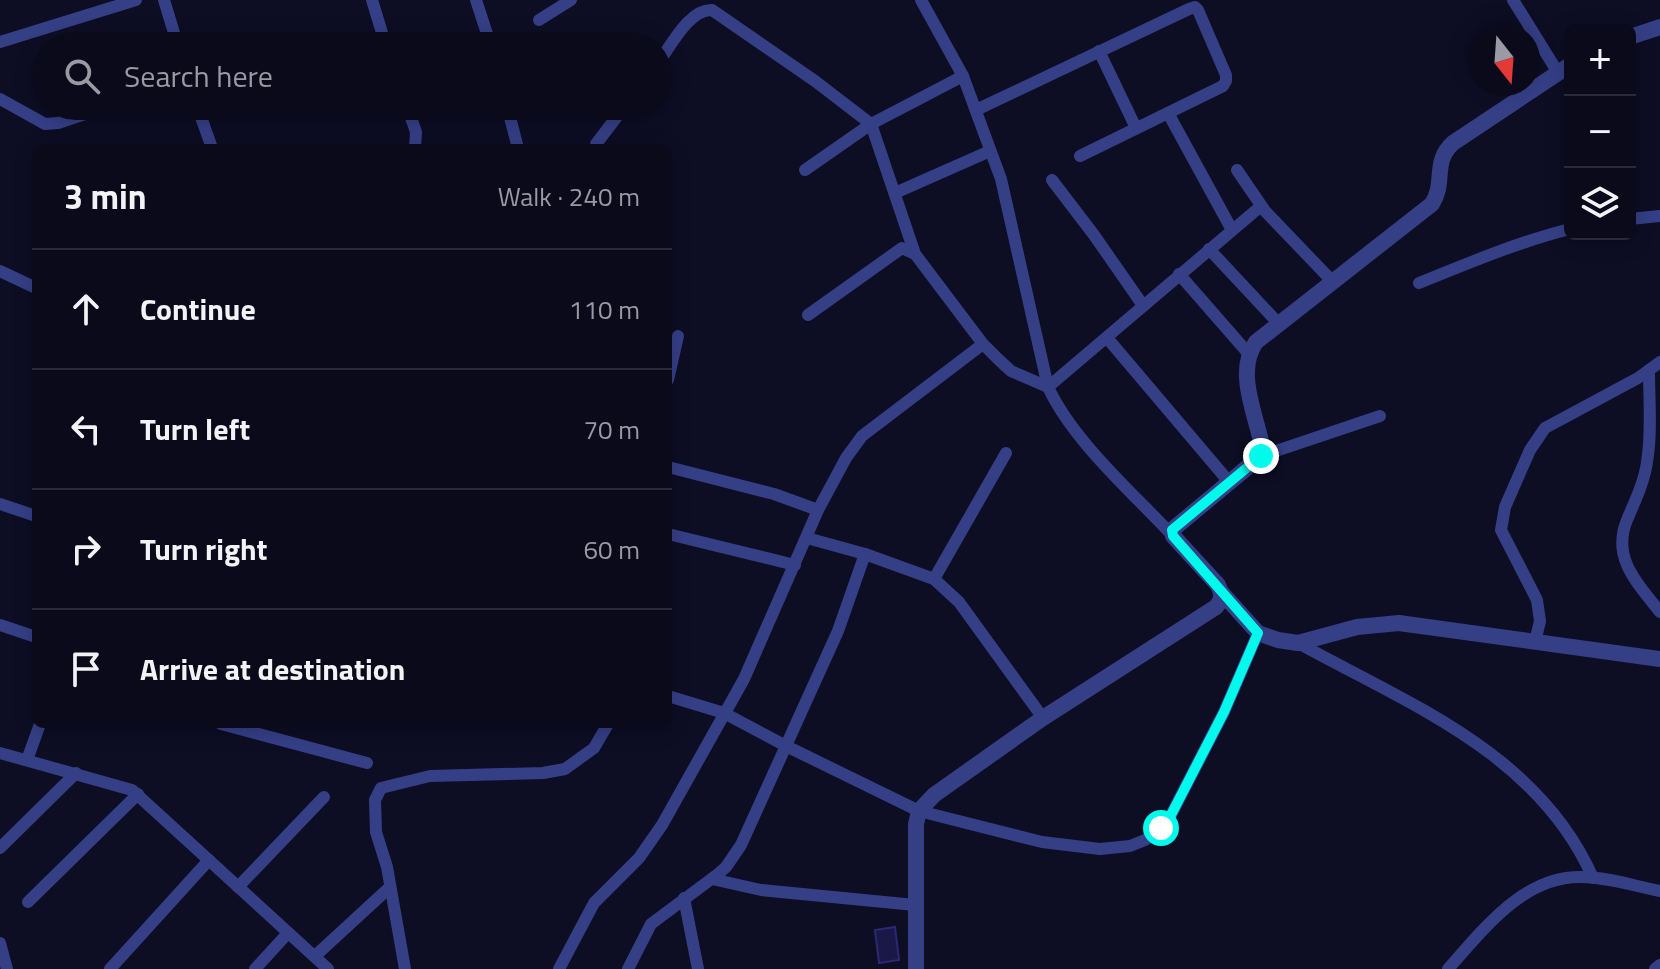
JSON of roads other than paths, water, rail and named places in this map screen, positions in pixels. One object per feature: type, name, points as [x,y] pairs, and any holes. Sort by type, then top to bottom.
[{"type":"street","points":[[32,32],[136,0]]},
{"type":"street","points":[[164,0],[174,32]]},
{"type":"street","points":[[372,0],[382,32]]},
{"type":"street","points":[[476,0],[486,32]]},
{"type":"street","points":[[539,20],[571,0]]},
{"type":"street","points":[[921,0],[963,76],[976,110],[1006,197],[1048,387],[1074,430],[1218,585],[1258,633],[1298,643],[1487,749],[1523,780],[1559,818],[1581,850],[1593,878]]},
{"type":"street","points":[[1261,456],[1262,446],[1247,380],[1248,353],[1256,342],[1432,204],[1439,188],[1441,157],[1453,143],[1564,68],[1513,0]]},
{"type":"street","points":[[976,110],[1195,7],[1226,81],[1218,89],[1080,156]]},
{"type":"street","points":[[672,44],[700,11],[712,10],[871,124],[915,254],[983,344],[1011,371],[1048,387]]},
{"type":"street","points":[[1636,35],[1660,27]]},
{"type":"street","points":[[0,42],[32,32]]},
{"type":"street","points":[[1099,51],[1136,128]]},
{"type":"street","points":[[805,170],[871,124],[963,76]]},
{"type":"street","points":[[0,99],[32,117]]},
{"type":"street","points":[[1168,113],[1232,230]]},
{"type":"street","points":[[38,120],[45,124],[67,120]]},
{"type":"street","points":[[202,120],[211,144]]},
{"type":"street","points":[[412,120],[416,132],[415,144]]},
{"type":"street","points":[[511,120],[517,144]]},
{"type":"street","points":[[596,144],[614,120]]},
{"type":"street","points":[[895,193],[990,151]]},
{"type":"street","points":[[1237,170],[1261,206],[1333,282]]},
{"type":"street","points":[[1052,180],[1142,304]]},
{"type":"street","points":[[1048,387],[1261,206]]},
{"type":"street","points":[[1636,218],[1660,216]]},
{"type":"street","points":[[1419,283],[1499,251],[1564,231]]},
{"type":"street","points":[[808,315],[902,248],[915,254]]},
{"type":"street","points":[[1209,249],[1279,324]]},
{"type":"street","points":[[0,271],[32,286]]},
{"type":"street","points":[[1179,274],[1248,353]]},
{"type":"street","points":[[672,362],[678,336]]},
{"type":"street","points":[[1108,339],[1230,483]]},
{"type":"street","points":[[559,969],[594,903],[639,858],[662,825],[744,679],[818,510],[846,458],[862,436],[983,344]]},
{"type":"street","points":[[1655,366],[1648,458],[1621,542],[1622,554],[1631,574],[1660,612]]},
{"type":"street","points":[[1535,642],[1540,611],[1501,530],[1505,507],[1530,450],[1545,428],[1655,366]]},
{"type":"street","points":[[1173,536],[1175,525],[1261,456],[1380,416]]},
{"type":"street","points":[[934,579],[1006,453]]},
{"type":"street","points":[[672,468],[774,494],[818,510]]},
{"type":"street","points":[[0,504],[32,515]]},
{"type":"street","points":[[672,535],[795,565]]},
{"type":"street","points":[[807,538],[865,554],[934,579],[959,602],[1043,718]]},
{"type":"street","points":[[628,969],[651,924],[726,867],[741,845],[838,631],[865,554]]},
{"type":"street","points":[[916,969],[915,838],[919,811],[934,795],[1043,718],[1216,607],[1222,601],[1222,593]]},
{"type":"street","points":[[1298,643],[1357,627],[1399,623],[1660,659]]},
{"type":"street","points":[[0,625],[32,636]]},
{"type":"street","points":[[672,697],[724,713],[919,811],[1042,842],[1100,849],[1130,846],[1161,828],[1171,815],[1224,712],[1258,633]]},
{"type":"street","points":[[27,760],[39,728]]},
{"type":"street","points":[[247,728],[367,763]]},
{"type":"street","points":[[405,969],[387,867],[376,832],[375,800],[381,788],[430,776],[543,773],[565,769],[594,748],[606,728]]},
{"type":"street","points":[[0,753],[124,787],[138,794],[328,969]]},
{"type":"street","points":[[0,848],[76,773]]},
{"type":"street","points":[[28,902],[138,794]]},
{"type":"street","points":[[238,887],[324,797]]},
{"type":"street","points":[[110,969],[209,860]]},
{"type":"street","points":[[1448,969],[1510,903],[1565,878],[1593,878],[1660,891]]},
{"type":"street","points":[[712,879],[761,890],[915,905]]},
{"type":"street","points":[[315,956],[389,888]]},
{"type":"street","points":[[684,898],[698,969]]},
{"type":"street","points":[[255,969],[288,933]]},
{"type":"street","points":[[0,943],[7,969]]},
{"type":"street","points":[[1655,969],[1660,965]]}]
